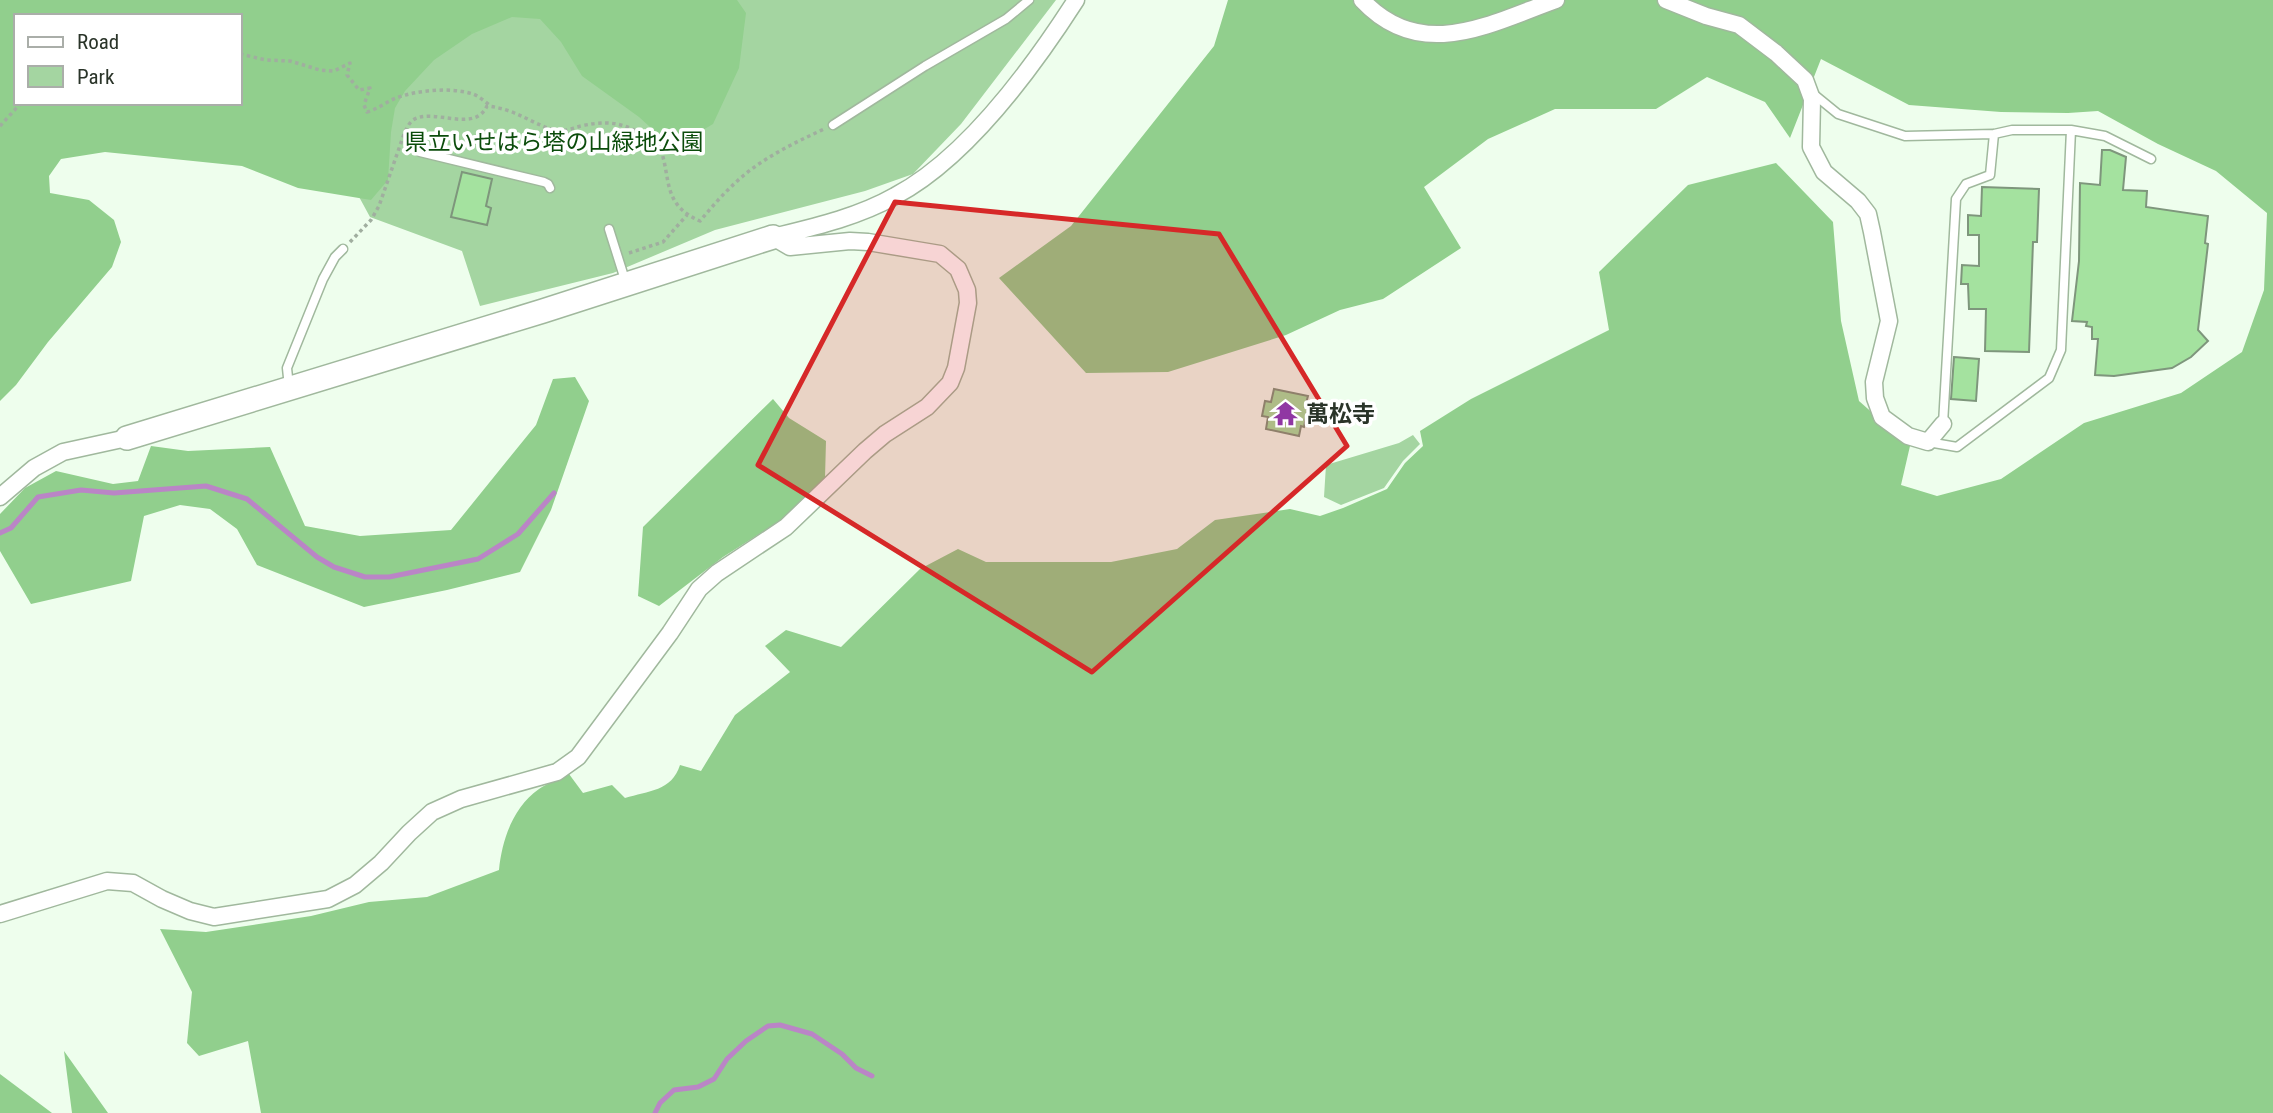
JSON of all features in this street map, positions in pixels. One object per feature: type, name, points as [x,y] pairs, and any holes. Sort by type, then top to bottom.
[{"type":"street","points":[[0,497],[34,468],[63,452],[127,438],[626,285],[773,237],[822,225],[895,197],[923,180],[951,155],[999,104],[1041,54],[1076,0]]},
{"type":"street","points":[[1362,0],[1381,17],[1409,31],[1440,36],[1477,29],[1556,0]]},
{"type":"street","points":[[1666,0],[1738,25],[1776,53],[1805,80],[1812,99],[1811,147],[1824,172],[1858,201],[1868,214],[1889,321],[1874,382],[1875,398],[1882,417],[1909,436],[1928,442],[1943,424]]},
{"type":"street","points":[[0,914],[107,881],[133,883],[162,900],[214,917],[328,899],[355,886],[432,812],[461,799],[557,772],[578,757],[670,634],[699,589],[717,573],[786,527],[885,434],[928,407],[950,383],[956,368],[968,303],[967,290],[958,269],[940,254],[850,241],[790,247],[773,237]]},
{"type":"lane","points":[[832,125],[1006,19],[1029,0]]},
{"type":"lane","points":[[1809,90],[1838,114],[1905,136],[1994,134],[2012,130],[2071,130],[2105,136],[2151,159]]},
{"type":"lane","points":[[1928,442],[1957,447],[2049,378],[2061,350],[2071,130]]},
{"type":"lane","points":[[1943,424],[1956,199],[1966,184],[1990,175],[1994,134]]},
{"type":"lane","points":[[420,152],[544,182],[550,188]]},
{"type":"lane","points":[[609,229],[626,285]]},
{"type":"lane","points":[[289,388],[288,368],[323,279],[335,257],[343,249]]},
{"type":"path","points":[[242,54],[266,60],[290,61],[320,70],[334,71],[350,63],[347,75],[351,82],[359,90],[370,88],[364,105],[367,113],[395,99],[418,92],[441,90],[474,94],[493,107]]},
{"type":"path","points":[[0,126],[20,105]]},
{"type":"path","points":[[343,249],[371,220],[379,206],[393,161],[410,122],[426,117],[470,119],[480,115],[487,106],[525,116],[553,130],[561,131],[595,123],[624,124],[661,149],[668,192],[687,215],[700,220],[750,171],[785,148],[832,125]]},
{"type":"path","points":[[634,252],[663,242],[687,215]]},
{"type":"highlighted area","points":[[895,202],[1219,234],[1347,446],[1092,672],[758,465]]},
{"type":"green space","name":"県立いせはら塔の山緑地公園","points":[[0,0],[1056,0],[961,124],[913,174],[865,191],[715,230],[613,273],[480,306],[462,251],[370,217],[320,125],[242,19],[242,14],[14,14],[15,105],[5,129]]},
{"type":"green space","points":[[0,0],[737,0],[746,13],[739,68],[713,124],[688,139],[661,137],[639,117],[582,76],[561,42],[540,19],[512,17],[472,34],[434,60],[405,91],[395,108],[388,180],[371,200],[298,188],[242,166],[105,152],[61,159],[49,176],[50,193],[89,200],[114,220],[121,242],[112,267],[48,342],[16,385],[0,401]]},
{"type":"green space","points":[[1228,0],[2273,0],[2273,1113],[261,1113],[248,1041],[199,1056],[187,1043],[192,992],[160,929],[206,932],[311,916],[369,902],[427,897],[499,870],[510,825],[522,805],[539,789],[569,774],[583,793],[612,785],[625,798],[665,785],[676,774],[680,765],[701,771],[735,715],[790,672],[765,646],[786,630],[841,647],[920,569],[958,549],[986,562],[1111,562],[1177,549],[1215,520],[1290,509],[1320,516],[1387,489],[1405,463],[1423,446],[1420,431],[1471,399],[1609,330],[1599,272],[1688,185],[1776,163],[1833,222],[1841,321],[1859,401],[1910,446],[1901,485],[1937,496],[2001,479],[2084,423],[2181,393],[2242,352],[2264,290],[2267,213],[2216,171],[2158,144],[2098,111],[2001,112],[1909,105],[1821,59],[1790,138],[1765,102],[1707,77],[1656,109],[1555,109],[1488,139],[1424,187],[1461,248],[1383,299],[1340,310],[1286,335],[1168,372],[1086,373],[999,278],[1071,226],[1214,46]]},
{"type":"green space","points":[[575,377],[589,401],[551,510],[520,572],[364,607],[257,565],[237,529],[210,509],[180,505],[144,516],[131,581],[31,604],[0,551],[0,514],[25,488],[56,471],[113,484],[138,481],[151,446],[188,451],[270,447],[305,526],[360,536],[451,530],[536,425],[553,379]]},
{"type":"green space","points":[[773,399],[789,418],[826,441],[825,478],[789,515],[723,557],[659,606],[638,596],[643,527]]},
{"type":"green space","points":[[1413,435],[1420,444],[1403,461],[1384,488],[1341,505],[1324,497],[1326,465],[1399,443]]},
{"type":"green space","points":[[64,1051],[108,1113],[72,1113]]},
{"type":"green space","points":[[0,1074],[52,1113],[0,1113]]},
{"type":"building","points":[[2102,150],[2110,150],[2126,157],[2123,190],[2147,191],[2146,207],[2208,216],[2205,243],[2208,244],[2198,330],[2208,341],[2191,357],[2172,368],[2114,376],[2095,375],[2098,339],[2092,339],[2092,327],[2086,326],[2087,322],[2072,321],[2079,261],[2080,183],[2100,185]]},
{"type":"building","points":[[462,172],[492,179],[486,206],[491,208],[487,225],[451,217]]},
{"type":"building","points":[[1982,187],[2039,189],[2037,242],[2033,242],[2029,352],[1985,351],[1986,309],[1969,309],[1968,284],[1961,284],[1962,265],[1979,266],[1979,235],[1968,235],[1968,215],[1981,216]]},
{"type":"building","points":[[1954,357],[1979,359],[1976,401],[1951,399]]},
{"type":"building","points":[[1274,389],[1308,396],[1304,427],[1301,426],[1299,436],[1266,429],[1268,417],[1262,416],[1265,401],[1271,402]]},
{"type":"waterway","points":[[0,533],[11,528],[38,497],[81,490],[114,493],[206,486],[247,499],[317,557],[334,567],[365,577],[389,577],[478,559],[518,534],[554,493]]},
{"type":"waterway","points":[[655,1113],[660,1103],[674,1090],[698,1087],[714,1079],[727,1059],[746,1041],[768,1026],[780,1025],[812,1034],[842,1054],[856,1068],[872,1076]]},
{"type":"place","name":"萬松寺","points":[[1286,414]]}]
